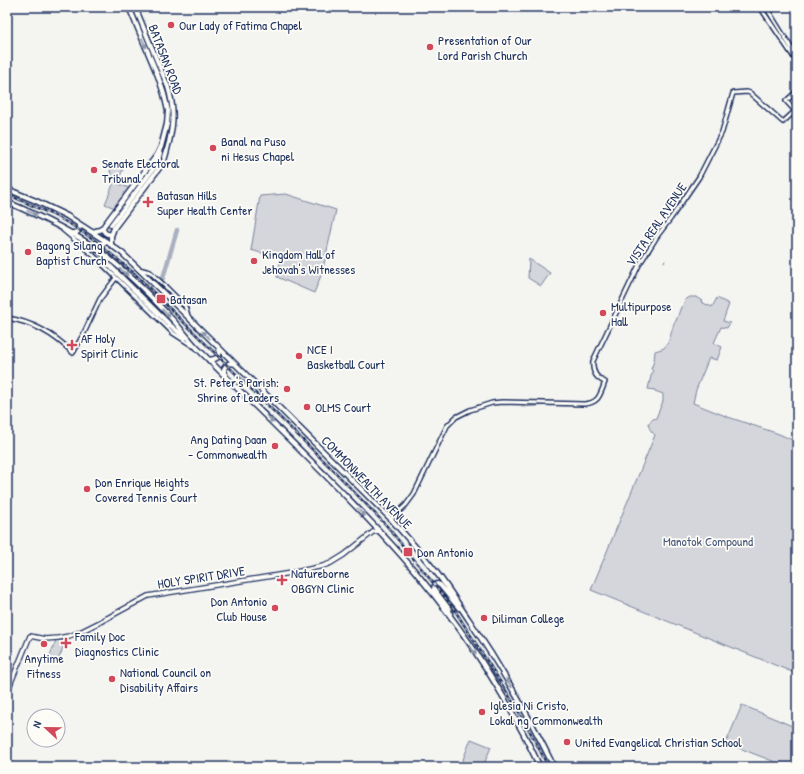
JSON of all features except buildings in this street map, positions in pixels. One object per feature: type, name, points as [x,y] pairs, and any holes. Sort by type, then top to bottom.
[{"type":"main road","name":"BATASAN ROAD","points":[[92,232],[100,230],[103,227],[154,160],[160,150],[167,124],[168,111],[166,100],[158,76],[129,7]]},
{"type":"main road","name":"BATASAN ROAD","points":[[111,234],[116,225],[163,163],[167,152],[172,125],[173,111],[168,86],[135,7]]},
{"type":"main road","points":[[111,225],[157,163],[160,150]]},
{"type":"main road","name":"COMMONWEALTH AVENUE","points":[[7,189],[51,208],[76,221],[109,243],[138,268],[188,316],[391,519],[436,571],[468,618],[513,689],[554,767]]},
{"type":"main road","name":"COMMONWEALTH AVENUE","points":[[7,202],[30,211],[70,232],[101,252],[139,285],[196,348],[278,427],[375,526],[422,580],[479,658],[501,694],[540,767]]},
{"type":"main road","points":[[70,232],[74,233],[79,230],[79,225],[76,221]]},
{"type":"main road","points":[[101,252],[100,245],[103,243],[109,243],[111,234],[105,233],[103,227]]},
{"type":"main road","points":[[106,262],[169,324],[196,348]]},
{"type":"main road","points":[[209,360],[215,359],[218,356],[220,353],[219,348]]},
{"type":"main road","points":[[226,376],[224,367],[229,363],[235,364]]},
{"type":"main road","points":[[374,532],[375,526]]},
{"type":"main road","name":"HOLY SPIRIT DRIVE","points":[[7,692],[30,636],[45,639],[69,636],[100,622],[148,596],[323,566],[344,555],[374,532],[379,531]]},
{"type":"main road","points":[[451,618],[449,609],[434,589],[436,584],[440,585],[468,618]]},
{"type":"street","points":[[760,7],[797,62]]},
{"type":"street","points":[[766,7],[797,57]]},
{"type":"street","name":"VISTA REAL AVENUE","points":[[391,519],[406,505],[414,494],[447,426],[456,417],[474,408],[502,402],[589,404],[598,398],[605,382],[596,376],[593,361],[639,265],[658,235],[699,177],[722,132],[734,93],[750,93],[783,122],[795,111],[786,100],[797,90]]},
{"type":"street","name":"COMMONWEALTH AVENUE","points":[[57,225],[93,255],[173,333],[196,348]]},
{"type":"street","points":[[7,318],[27,322],[44,330],[59,340],[73,353],[100,299],[116,278]]},
{"type":"green space","points":[[114,162],[124,166],[119,179],[112,177],[110,171]]},
{"type":"green space","points":[[114,182],[129,188],[115,208],[105,204]]},
{"type":"green space","points":[[286,194],[336,210],[322,273],[314,293],[277,277],[281,259],[251,250],[260,196]]},
{"type":"green space","points":[[529,259],[550,273],[541,286],[528,278]]},
{"type":"green space","name":"Manotok Compound","points":[[690,297],[696,297],[702,301],[701,302],[712,307],[717,298],[729,304],[723,321],[730,323],[727,328],[721,327],[714,343],[722,347],[717,360],[709,358],[696,390],[693,403],[797,442],[797,674],[591,590],[655,435],[650,430],[648,423],[656,418],[663,401],[663,394],[655,390],[648,389],[653,371],[651,369],[655,351],[666,346],[681,307],[683,306],[685,300]]},
{"type":"green space","points":[[56,640],[66,640],[58,661],[49,658]]},
{"type":"green space","points":[[742,705],[797,728],[797,767],[788,767],[726,743]]},
{"type":"green space","points":[[471,739],[491,747],[483,767],[475,767],[462,762]]},
{"type":"waterway","points":[[163,278],[177,230]]},
{"type":"waterway","points":[[522,407],[550,405]]},
{"type":"tunnel","points":[[106,262],[102,257],[99,248],[102,239],[111,225]]},
{"type":"railway","points":[[7,194],[70,224],[93,239],[134,273],[336,473],[386,525],[452,606],[518,710],[548,767]]},
{"type":"place","name":"Our Lady of Fatima Chapel","points":[[171,25]]},
{"type":"place","name":"Presentation of Our Lord Parish Church","points":[[430,47]]},
{"type":"place","name":"Banal na Puso ni Hesus Chapel","points":[[213,148]]},
{"type":"place","name":"Senate Electoral Tribunal","points":[[94,170]]},
{"type":"place","name":"Batasan Hills Super Health Center","points":[[148,202]]},
{"type":"place","name":"Bagong Silang Baptist Church","points":[[28,252]]},
{"type":"place","name":"Kingdom Hall of Jehovah's Witnesses","points":[[254,261]]},
{"type":"place","name":"Batasan","points":[[161,299]]},
{"type":"place","name":"Multipurpose Hall","points":[[603,313]]},
{"type":"place","name":"AF Holy Spirit Clinic","points":[[72,345]]},
{"type":"place","name":"NCE I Basketball Court","points":[[299,356]]},
{"type":"place","name":"St. Peter's Parish: Shrine of Leaders","points":[[287,389]]},
{"type":"place","name":"OLMS Court","points":[[307,407]]},
{"type":"place","name":"Ang Dating Daan - Commonwealth","points":[[275,446]]},
{"type":"place","name":"Don Enrique Heights Covered Tennis Court","points":[[87,489]]},
{"type":"place","name":"Don Antonio","points":[[408,552]]},
{"type":"place","name":"Natureborne OBGYN Clinic","points":[[282,580]]},
{"type":"place","name":"Don Antonio Club House","points":[[275,608]]},
{"type":"place","name":"Diliman College","points":[[484,618]]},
{"type":"place","name":"Family Doc Diagnostics Clinic","points":[[66,643]]},
{"type":"place","name":"Anytime Fitness","points":[[44,644]]},
{"type":"place","name":"National Council on Disability Affairs","points":[[112,679]]},
{"type":"place","name":"Iglesia Ni Cristo, Lokal ng Commonwealth","points":[[482,712]]},
{"type":"place","name":"United Evangelical Christian School","points":[[567,742]]}]
